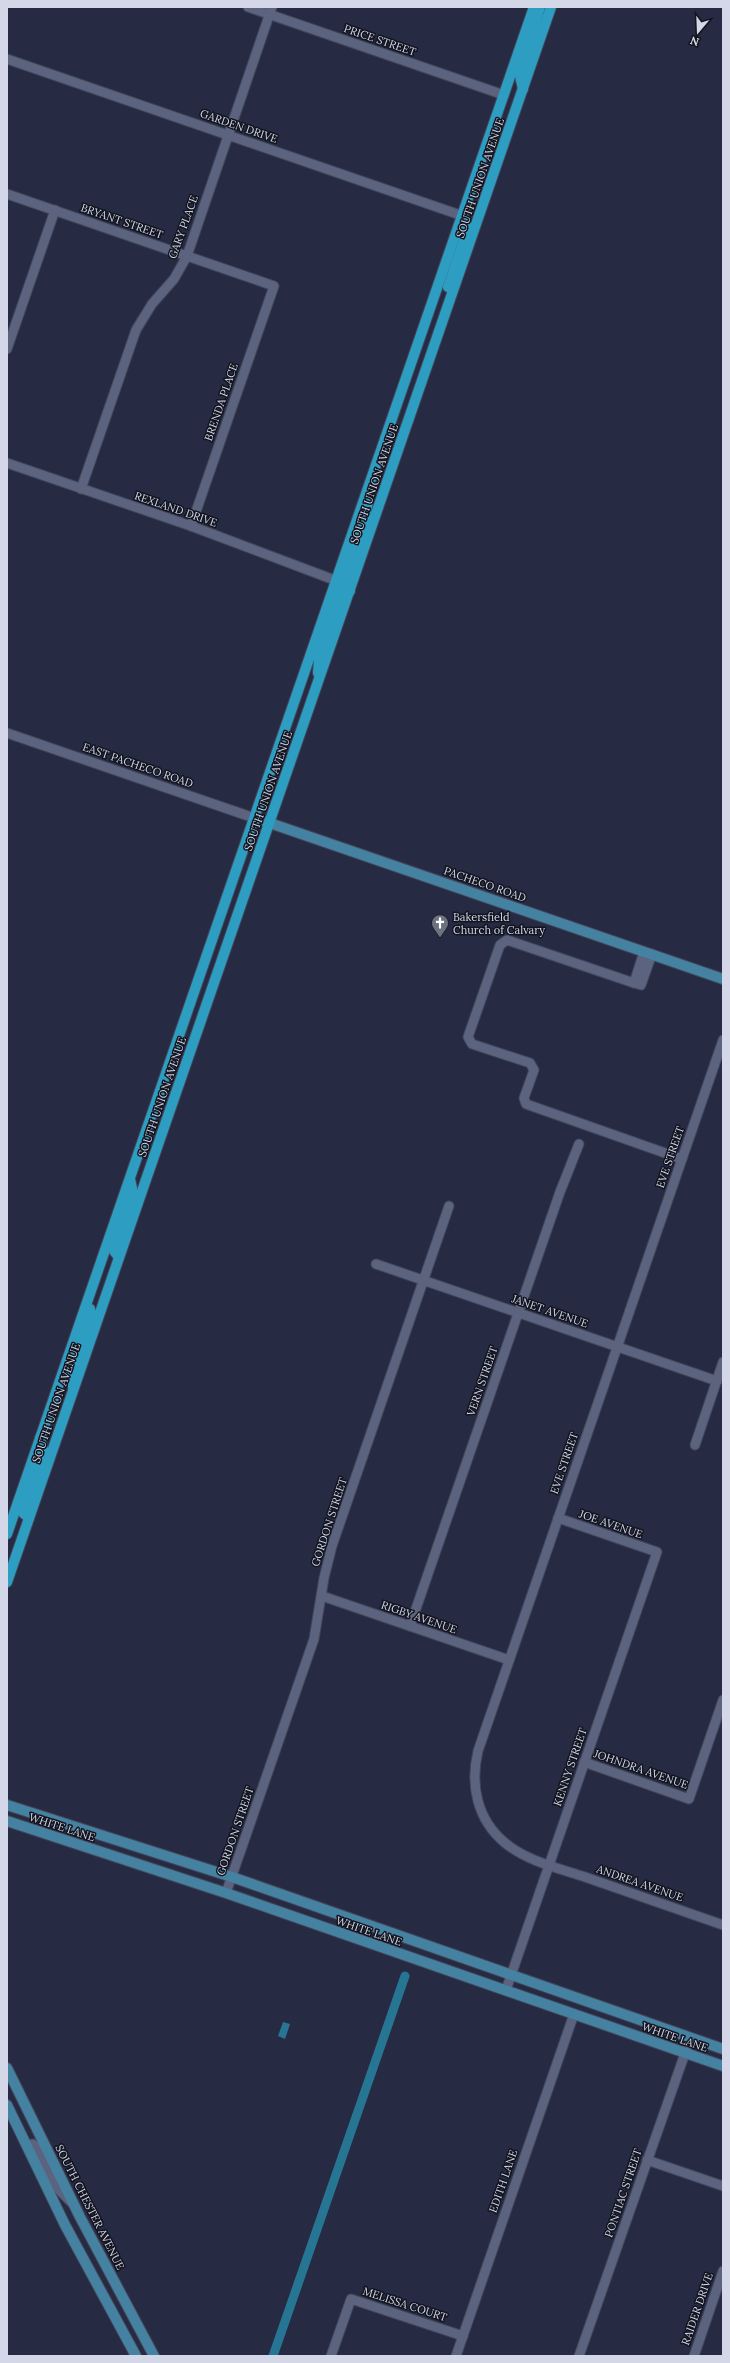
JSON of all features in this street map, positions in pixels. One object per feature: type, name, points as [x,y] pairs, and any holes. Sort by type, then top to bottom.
[{"type":"main road","name":"SOUTH UNION AVENUE","points":[[7,1582],[120,1257],[262,821],[337,581],[534,7]]},
{"type":"main road","points":[[523,89],[520,76],[540,7]]},
{"type":"main road","name":"SOUTH UNION AVENUE","points":[[7,1534],[130,1179],[262,821],[318,683],[551,7]]},
{"type":"main road","points":[[445,316],[446,292],[466,234],[466,226],[463,216]]},
{"type":"main road","points":[[350,591],[346,588],[347,576],[368,513],[369,488]]},
{"type":"main road","points":[[318,683],[319,658],[341,589],[337,581]]},
{"type":"main road","name":"PACHECO ROAD","points":[[262,821],[723,979]]},
{"type":"main road","points":[[120,1257],[114,1251],[133,1193],[130,1179]]},
{"type":"main road","points":[[74,1389],[72,1370],[92,1315],[90,1309],[85,1309]]},
{"type":"main road","points":[[29,1518],[23,1513],[44,1453],[40,1438]]},
{"type":"main road","name":"WHITE LANE","points":[[7,1805],[232,1877],[441,1952],[511,1974],[723,2049]]},
{"type":"main road","name":"WHITE LANE","points":[[7,1821],[226,1894],[723,2066]]},
{"type":"main road","name":"SOUTH CHESTER AVENUE","points":[[7,2068],[75,2206],[154,2356]]},
{"type":"main road","points":[[7,2105],[66,2225],[136,2356]]},
{"type":"street","name":"PRICE STREET","points":[[248,7],[271,11],[504,95]]},
{"type":"street","name":"GARY PLACE","points":[[81,489],[136,330],[152,304],[178,274],[187,256],[271,11]]},
{"type":"street","name":"GARDEN DRIVE","points":[[7,59],[463,216]]},
{"type":"street","name":"BRYANT STREET","points":[[7,194],[274,286]]},
{"type":"street","points":[[7,349],[55,210]]},
{"type":"street","name":"BRENDA PLACE","points":[[191,526],[274,286]]},
{"type":"street","name":"REXLAND DRIVE","points":[[7,463],[191,526],[337,581]]},
{"type":"street","name":"EAST PACHECO ROAD","points":[[7,733],[262,821]]},
{"type":"street","points":[[648,953],[634,983],[507,940],[500,945],[468,1037],[472,1044],[530,1063],[534,1070],[524,1098],[526,1104],[682,1159]]},
{"type":"street","name":"EVE STREET","points":[[549,1864],[513,1850],[494,1832],[482,1815],[475,1789],[475,1764],[509,1660],[723,1040]]},
{"type":"street","name":"VERN STREET","points":[[410,1626],[560,1192],[579,1144]]},
{"type":"street","name":"GORDON STREET","points":[[226,1894],[314,1639],[332,1546],[449,1206]]},
{"type":"street","name":"JANET AVENUE","points":[[376,1264],[716,1381]]},
{"type":"street","points":[[695,1445],[723,1362]]},
{"type":"street","name":"JOE AVENUE","points":[[558,1518],[656,1552]]},
{"type":"street","name":"KENNY STREET","points":[[506,1990],[656,1552]]},
{"type":"street","name":"RIGBY AVENUE","points":[[322,1596],[509,1660]]},
{"type":"street","name":"JOHNDRA AVENUE","points":[[584,1762],[689,1799],[723,1700]]},
{"type":"street","name":"ANDREA AVENUE","points":[[549,1864],[723,1925]]},
{"type":"street","name":"EDITH LANE","points":[[456,2356],[574,2014]]},
{"type":"street","name":"PONTIAC STREET","points":[[579,2356],[690,2038]]},
{"type":"street","points":[[26,2145],[33,2144],[37,2148],[57,2188],[75,2206]]},
{"type":"street","points":[[647,2160],[723,2186]]},
{"type":"street","name":"RAIDER DRIVE","points":[[694,2356],[723,2271]]},
{"type":"street","name":"MELISSA COURT","points":[[331,2356],[351,2299],[463,2336]]},
{"type":"water","points":[[283,2022],[290,2024],[285,2039],[278,2036]]},
{"type":"waterway","points":[[273,2356],[405,1976]]},
{"type":"place","name":"Bakersfield Church of Calvary","points":[[440,938]]}]
